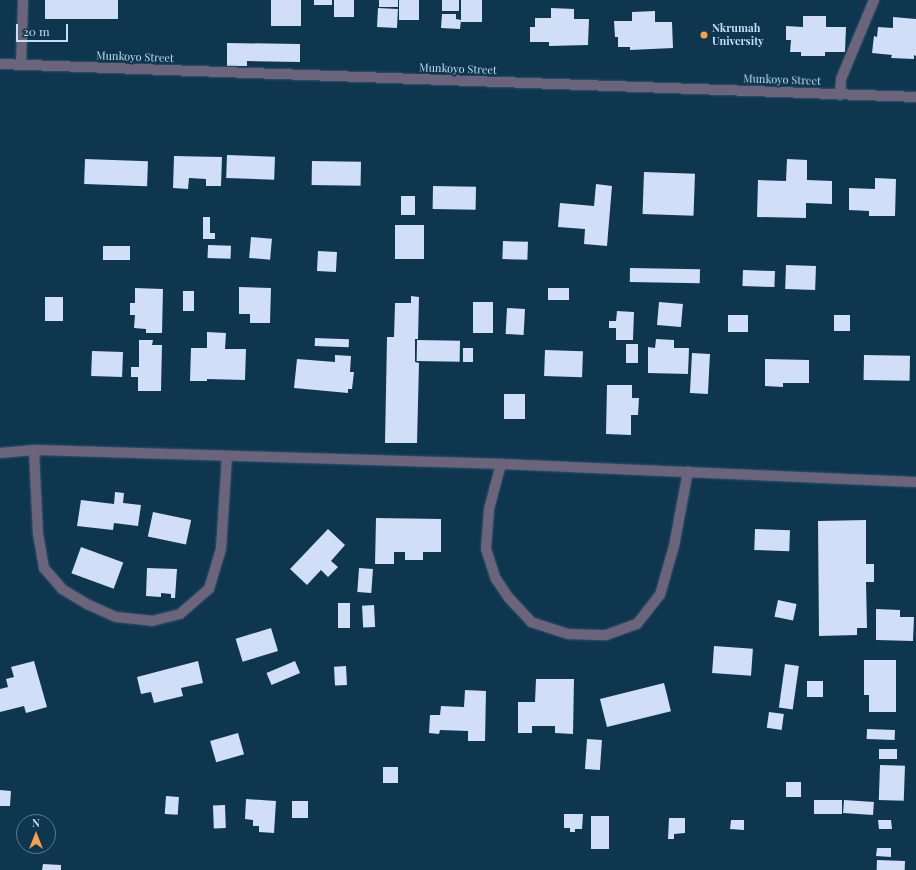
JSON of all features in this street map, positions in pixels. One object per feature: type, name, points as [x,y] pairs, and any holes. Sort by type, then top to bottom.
[{"type":"street","points":[[21,65],[23,0]]},
{"type":"street","points":[[840,95],[841,79],[874,0]]},
{"type":"street","name":"Munkoyo Street","points":[[0,64],[916,97]]},
{"type":"street","points":[[0,453],[34,450],[227,457],[501,464],[916,482]]},
{"type":"street","points":[[34,450],[38,534],[44,568],[62,589],[89,605],[116,617],[152,621],[180,614],[209,589],[221,549],[227,457]]},
{"type":"street","points":[[501,464],[489,508],[486,549],[496,579],[509,598],[531,622],[568,634],[606,635],[637,624],[660,595],[674,546],[688,471]]},
{"type":"building","points":[[45,0],[118,0],[118,19],[45,19]]},
{"type":"building","points":[[271,0],[301,0],[301,26],[271,26]]},
{"type":"building","points":[[314,0],[332,0],[332,5],[314,5]]},
{"type":"building","points":[[334,0],[354,0],[354,17],[334,17]]},
{"type":"building","points":[[379,0],[398,0],[398,7],[379,7]]},
{"type":"building","points":[[399,0],[419,0],[419,20],[399,20]]},
{"type":"building","points":[[442,0],[459,0],[459,11],[442,11]]},
{"type":"building","points":[[461,0],[482,0],[482,22],[461,22]]},
{"type":"building","points":[[378,8],[398,9],[397,28],[377,27]]},
{"type":"building","points":[[551,8],[574,9],[574,19],[589,19],[588,45],[549,46],[549,42],[530,42],[530,27],[535,27],[535,18],[551,18]]},
{"type":"building","points":[[655,11],[655,22],[672,22],[673,48],[630,50],[630,47],[618,47],[618,37],[615,37],[614,21],[632,21],[632,12]]},
{"type":"building","points":[[442,14],[456,14],[456,19],[461,20],[460,29],[441,28]]},
{"type":"building","points":[[803,16],[826,16],[826,27],[846,27],[845,52],[825,52],[825,56],[801,56],[801,52],[790,52],[791,40],[786,40],[786,26],[803,27]]},
{"type":"building","points":[[893,17],[916,19],[916,56],[914,55],[914,59],[891,58],[892,55],[872,53],[874,36],[877,37],[878,27],[893,28]]},
{"type":"building","points":[[227,43],[300,44],[300,62],[247,61],[247,66],[227,66]]},
{"type":"building","points":[[227,155],[275,157],[274,180],[226,178]]},
{"type":"building","points":[[174,156],[222,157],[221,186],[206,186],[206,179],[189,178],[188,189],[173,188]]},
{"type":"building","points":[[85,159],[148,161],[147,186],[84,184]]},
{"type":"building","points":[[787,159],[807,160],[807,180],[832,181],[832,204],[806,203],[806,218],[757,217],[758,180],[786,181]]},
{"type":"building","points":[[312,161],[361,162],[361,186],[312,185]]},
{"type":"building","points":[[644,172],[695,174],[694,216],[643,214]]},
{"type":"building","points":[[875,178],[896,179],[895,216],[869,216],[869,211],[849,210],[849,188],[875,189]]},
{"type":"building","points":[[596,184],[612,186],[607,246],[584,244],[585,229],[558,227],[560,203],[594,206]]},
{"type":"building","points":[[433,186],[476,187],[476,210],[433,209]]},
{"type":"building","points":[[401,196],[415,196],[415,215],[401,215]]},
{"type":"building","points":[[203,217],[210,217],[210,233],[215,233],[215,239],[203,239]]},
{"type":"building","points":[[395,225],[424,225],[424,259],[395,259]]},
{"type":"building","points":[[251,237],[272,239],[270,260],[249,258]]},
{"type":"building","points":[[503,241],[528,242],[527,260],[502,259]]},
{"type":"building","points":[[208,245],[231,246],[231,259],[208,258]]},
{"type":"building","points":[[103,246],[130,246],[130,260],[103,260]]},
{"type":"building","points":[[318,251],[337,252],[336,272],[317,271]]},
{"type":"building","points":[[786,265],[816,266],[815,290],[785,289]]},
{"type":"building","points":[[630,268],[700,269],[700,283],[630,282]]},
{"type":"building","points":[[743,270],[775,271],[774,287],[742,286]]},
{"type":"building","points":[[239,287],[271,288],[270,323],[250,323],[250,314],[239,314]]},
{"type":"building","points":[[135,288],[163,289],[162,333],[146,333],[146,329],[134,328],[135,315],[130,315],[130,303],[135,303]]},
{"type":"building","points":[[548,288],[569,288],[569,300],[548,300]]},
{"type":"building","points":[[183,291],[194,291],[194,311],[183,311]]},
{"type":"building","points":[[411,296],[419,297],[418,339],[415,339],[415,362],[419,363],[417,443],[385,443],[387,337],[394,337],[395,303],[411,303]]},
{"type":"building","points":[[45,297],[63,297],[63,321],[45,321]]},
{"type":"building","points":[[473,302],[493,302],[493,333],[473,333]]},
{"type":"building","points":[[659,302],[683,304],[681,327],[657,325]]},
{"type":"building","points":[[507,308],[525,309],[524,335],[506,334]]},
{"type":"building","points":[[617,311],[634,312],[633,340],[616,340],[616,328],[609,328],[609,321],[616,321]]},
{"type":"building","points":[[728,315],[748,315],[748,332],[728,332]]},
{"type":"building","points":[[834,315],[850,315],[850,331],[834,331]]},
{"type":"building","points":[[207,332],[226,333],[225,349],[246,349],[245,380],[207,379],[207,381],[190,381],[191,348],[207,348]]},
{"type":"building","points":[[315,338],[349,339],[349,347],[315,346]]},
{"type":"building","points":[[656,339],[674,340],[674,348],[689,348],[688,374],[648,373],[648,347],[655,348]]},
{"type":"building","points":[[139,340],[153,340],[152,345],[162,345],[161,391],[138,391],[138,377],[131,377],[131,367],[139,367]]},
{"type":"building","points":[[417,340],[460,341],[460,362],[417,361]]},
{"type":"building","points":[[626,344],[638,344],[638,363],[626,363]]},
{"type":"building","points":[[463,348],[473,348],[473,362],[463,362]]},
{"type":"building","points":[[545,350],[583,351],[582,377],[544,376]]},
{"type":"building","points":[[92,351],[123,352],[122,377],[91,376]]},
{"type":"building","points":[[692,353],[710,354],[708,394],[690,393]]},
{"type":"building","points":[[335,355],[351,356],[350,372],[354,372],[352,389],[348,389],[348,393],[294,388],[297,359],[335,362]]},
{"type":"building","points":[[864,355],[910,356],[910,381],[864,380]]},
{"type":"building","points":[[765,359],[809,360],[809,383],[783,383],[783,387],[765,386]]},
{"type":"building","points":[[607,385],[632,385],[632,398],[639,398],[638,415],[631,415],[631,435],[606,434]]},
{"type":"building","points":[[504,394],[525,394],[525,419],[504,419]]},
{"type":"building","points":[[115,492],[124,493],[123,503],[141,505],[138,526],[114,523],[113,530],[77,526],[81,500],[114,504]]},
{"type":"building","points":[[153,512],[191,520],[186,545],[148,536]]},
{"type":"building","points":[[376,518],[441,519],[441,552],[423,552],[423,560],[405,560],[405,552],[394,552],[394,564],[375,564]]},
{"type":"building","points":[[866,520],[866,564],[874,564],[874,582],[866,582],[867,628],[857,628],[857,635],[819,636],[818,521]]},
{"type":"building","points":[[328,529],[345,545],[331,561],[338,567],[328,577],[321,570],[307,585],[290,569]]},
{"type":"building","points":[[755,529],[790,530],[789,551],[754,550]]},
{"type":"building","points":[[81,547],[123,562],[114,589],[71,573]]},
{"type":"building","points":[[147,568],[177,569],[175,598],[171,598],[171,594],[161,593],[161,597],[146,596]]},
{"type":"building","points":[[359,568],[373,569],[371,593],[357,592]]},
{"type":"building","points":[[778,600],[797,604],[793,621],[774,617]]},
{"type":"building","points":[[338,603],[350,603],[350,628],[338,628]]},
{"type":"building","points":[[374,605],[375,627],[363,628],[362,606]]},
{"type":"building","points":[[876,609],[900,610],[900,617],[914,617],[913,641],[876,640]]},
{"type":"building","points":[[271,628],[278,651],[243,662],[236,639]]},
{"type":"building","points":[[714,646],[753,649],[751,676],[712,673]]},
{"type":"building","points":[[864,660],[896,660],[896,712],[869,712],[869,695],[864,695]]},
{"type":"building","points":[[34,661],[47,707],[26,713],[24,706],[0,712],[0,689],[8,687],[6,679],[14,677],[11,667]]},
{"type":"building","points":[[198,661],[203,683],[181,688],[183,696],[154,703],[151,692],[141,694],[137,677]]},
{"type":"building","points":[[295,661],[300,673],[272,685],[266,673]]},
{"type":"building","points":[[785,664],[799,666],[793,710],[779,708]]},
{"type":"building","points":[[346,666],[347,685],[335,686],[334,667]]},
{"type":"building","points":[[536,679],[574,679],[573,734],[555,733],[555,726],[532,726],[532,733],[518,733],[518,702],[535,702]]},
{"type":"building","points":[[807,681],[823,681],[823,697],[807,697]]},
{"type":"building","points":[[664,683],[671,711],[607,727],[600,699]]},
{"type":"building","points":[[465,690],[486,691],[485,741],[468,741],[468,731],[440,730],[439,734],[429,733],[430,715],[440,715],[441,706],[464,707]]},
{"type":"building","points":[[769,712],[784,714],[782,730],[767,728]]},
{"type":"building","points":[[867,729],[895,730],[895,740],[867,739]]},
{"type":"building","points":[[238,733],[244,754],[216,762],[210,741]]},
{"type":"building","points":[[587,739],[602,740],[600,770],[585,769]]},
{"type":"building","points":[[879,749],[897,749],[897,759],[879,759]]},
{"type":"building","points":[[880,765],[905,766],[904,801],[879,800]]},
{"type":"building","points":[[383,767],[398,767],[398,783],[383,783]]},
{"type":"building","points":[[786,782],[801,782],[801,797],[786,797]]},
{"type":"building","points":[[0,790],[11,791],[10,806],[0,806]]},
{"type":"building","points":[[166,796],[179,797],[178,815],[165,814]]},
{"type":"building","points":[[246,799],[276,801],[274,833],[259,832],[259,826],[253,826],[253,820],[245,819]]},
{"type":"building","points":[[814,800],[842,800],[842,814],[814,814]]},
{"type":"building","points":[[844,800],[874,802],[873,815],[843,813]]},
{"type":"building","points":[[292,801],[308,801],[308,818],[292,818]]},
{"type":"building","points":[[213,805],[225,805],[226,828],[214,828]]},
{"type":"building","points":[[564,814],[583,814],[582,829],[575,829],[575,832],[570,832],[570,828],[564,828]]},
{"type":"building","points":[[591,816],[609,816],[609,849],[591,849]]},
{"type":"building","points":[[669,818],[685,818],[685,833],[674,834],[674,839],[668,839]]},
{"type":"building","points":[[731,820],[744,820],[744,830],[730,829]]},
{"type":"building","points":[[878,820],[891,820],[892,829],[879,829]]},
{"type":"building","points":[[877,848],[891,848],[891,857],[876,856]]},
{"type":"building","points":[[877,860],[905,861],[905,870],[877,870]]},
{"type":"building","points":[[43,864],[61,865],[61,870],[42,870]]},
{"type":"place","name":"Nkrumah University","points":[[704,35]]}]
